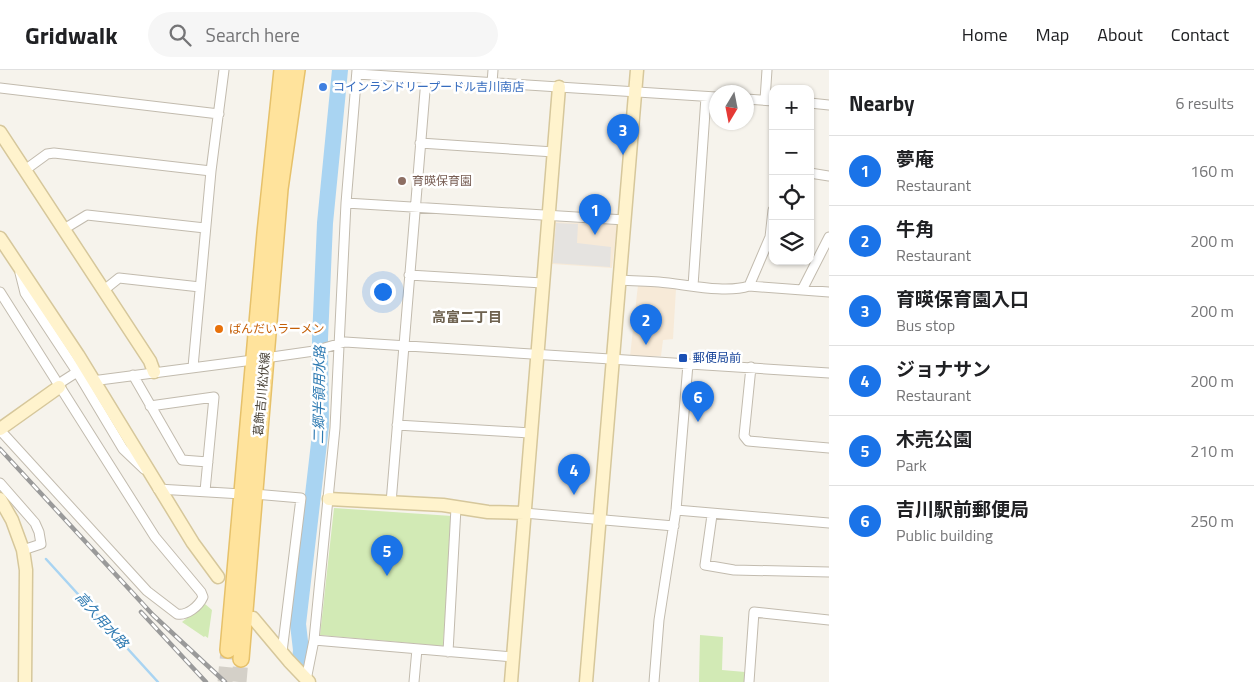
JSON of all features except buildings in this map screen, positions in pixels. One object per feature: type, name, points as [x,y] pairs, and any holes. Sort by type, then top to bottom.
[{"type":"main road","name":"葛飾吉川松伏線","points":[[234,655],[259,359],[267,208],[282,70]]},
{"type":"main road","name":"葛飾吉川松伏線","points":[[259,359],[297,70]]},
{"type":"street","points":[[193,367],[205,228],[224,70]]},
{"type":"street","points":[[492,84],[493,70]]},
{"type":"street","points":[[586,682],[637,70]]},
{"type":"street","points":[[754,100],[769,101],[767,70]]},
{"type":"street","points":[[308,681],[314,640],[335,428],[335,345],[357,72],[492,84],[706,97],[692,286]]},
{"type":"street","points":[[391,503],[426,79]]},
{"type":"street","points":[[511,682],[559,87]]},
{"type":"street","points":[[0,88],[219,114]]},
{"type":"street","points":[[814,103],[829,105]]},
{"type":"street","points":[[0,132],[150,360],[154,372]]},
{"type":"street","points":[[420,143],[554,152]]},
{"type":"street","points":[[25,170],[47,154],[54,153],[211,171]]},
{"type":"street","points":[[814,174],[829,176]]},
{"type":"street","points":[[346,203],[625,220]]},
{"type":"street","points":[[64,229],[87,215],[205,228]]},
{"type":"street","points":[[749,286],[770,236],[772,220]]},
{"type":"street","points":[[802,290],[829,237]]},
{"type":"street","points":[[0,238],[18,263],[193,543],[218,577]]},
{"type":"street","points":[[18,263],[25,293],[77,372],[123,449],[150,475]]},
{"type":"street","points":[[409,275],[543,283]]},
{"type":"street","points":[[104,290],[120,278],[200,286]]},
{"type":"street","points":[[620,280],[739,289],[749,286],[829,292]]},
{"type":"street","points":[[0,292],[61,384],[155,537],[201,592],[202,600],[186,614],[178,614],[147,591],[0,429],[61,384],[77,372]]},
{"type":"street","points":[[92,381],[318,350],[345,342],[829,373]]},
{"type":"street","points":[[654,682],[659,620],[676,510],[688,364]]},
{"type":"street","points":[[751,367],[744,436],[748,441],[829,448]]},
{"type":"street","points":[[133,375],[182,460],[208,462]]},
{"type":"street","points":[[150,406],[214,397],[205,491]]},
{"type":"street","points":[[397,425],[531,434]]},
{"type":"street","points":[[0,483],[35,523],[39,532],[41,544],[23,550]]},
{"type":"street","points":[[158,488],[301,498],[282,652]]},
{"type":"street","points":[[0,499],[12,520],[23,550],[26,570],[25,682]]},
{"type":"street","points":[[329,499],[674,526]]},
{"type":"street","points":[[448,652],[456,508]]},
{"type":"street","points":[[676,510],[829,523]]},
{"type":"street","points":[[712,514],[706,565],[734,570],[829,572]]},
{"type":"street","points":[[749,682],[754,612],[829,620]]},
{"type":"street","points":[[253,618],[308,681]]},
{"type":"street","points":[[314,640],[513,657]]},
{"type":"street","points":[[414,682],[417,649]]},
{"type":"shaded area","points":[[555,222],[617,225],[612,268],[552,264]]},
{"type":"shaded area","points":[[556,223],[578,224],[577,243],[611,247],[610,267],[553,263]]},
{"type":"shaded area","points":[[638,285],[676,289],[673,339],[663,340],[661,356],[630,356]]},
{"type":"green space","points":[[334,508],[452,516],[443,646],[320,635]]},
{"type":"green space","points":[[205,604],[212,610],[208,638],[182,622]]},
{"type":"green space","points":[[700,635],[723,637],[722,670],[745,672],[745,682],[699,682]]},
{"type":"waterway","name":"二郷半領用水路","points":[[300,660],[301,650],[298,624],[321,426],[320,339],[325,223],[340,70]]},
{"type":"waterway","name":"高久用水路","points":[[46,559],[158,682]]},
{"type":"tunnel","points":[[225,682],[228,650]]},
{"type":"tunnel","points":[[239,682],[241,659]]},
{"type":"railway","points":[[0,449],[153,615],[225,682]]},
{"type":"railway","points":[[141,612],[206,682]]},
{"type":"place","name":"コインランドリープードル吉川南店","points":[[323,87]]},
{"type":"place","name":"育暎保育園入口","points":[[623,155]]},
{"type":"place","name":"育暎保育園","points":[[402,181]]},
{"type":"place","name":"夢庵","points":[[595,235]]},
{"type":"place","name":"ばんだいラーメン","points":[[219,329]]},
{"type":"place","name":"牛角","points":[[646,345]]},
{"type":"place","name":"郵便局前","points":[[683,358]]},
{"type":"place","name":"吉川駅前郵便局","points":[[698,422]]},
{"type":"place","name":"ジョナサン","points":[[574,495]]},
{"type":"place","name":"木売公園","points":[[387,576]]},
{"type":"district","name":"高富二丁目","points":[[467,317]]}]
